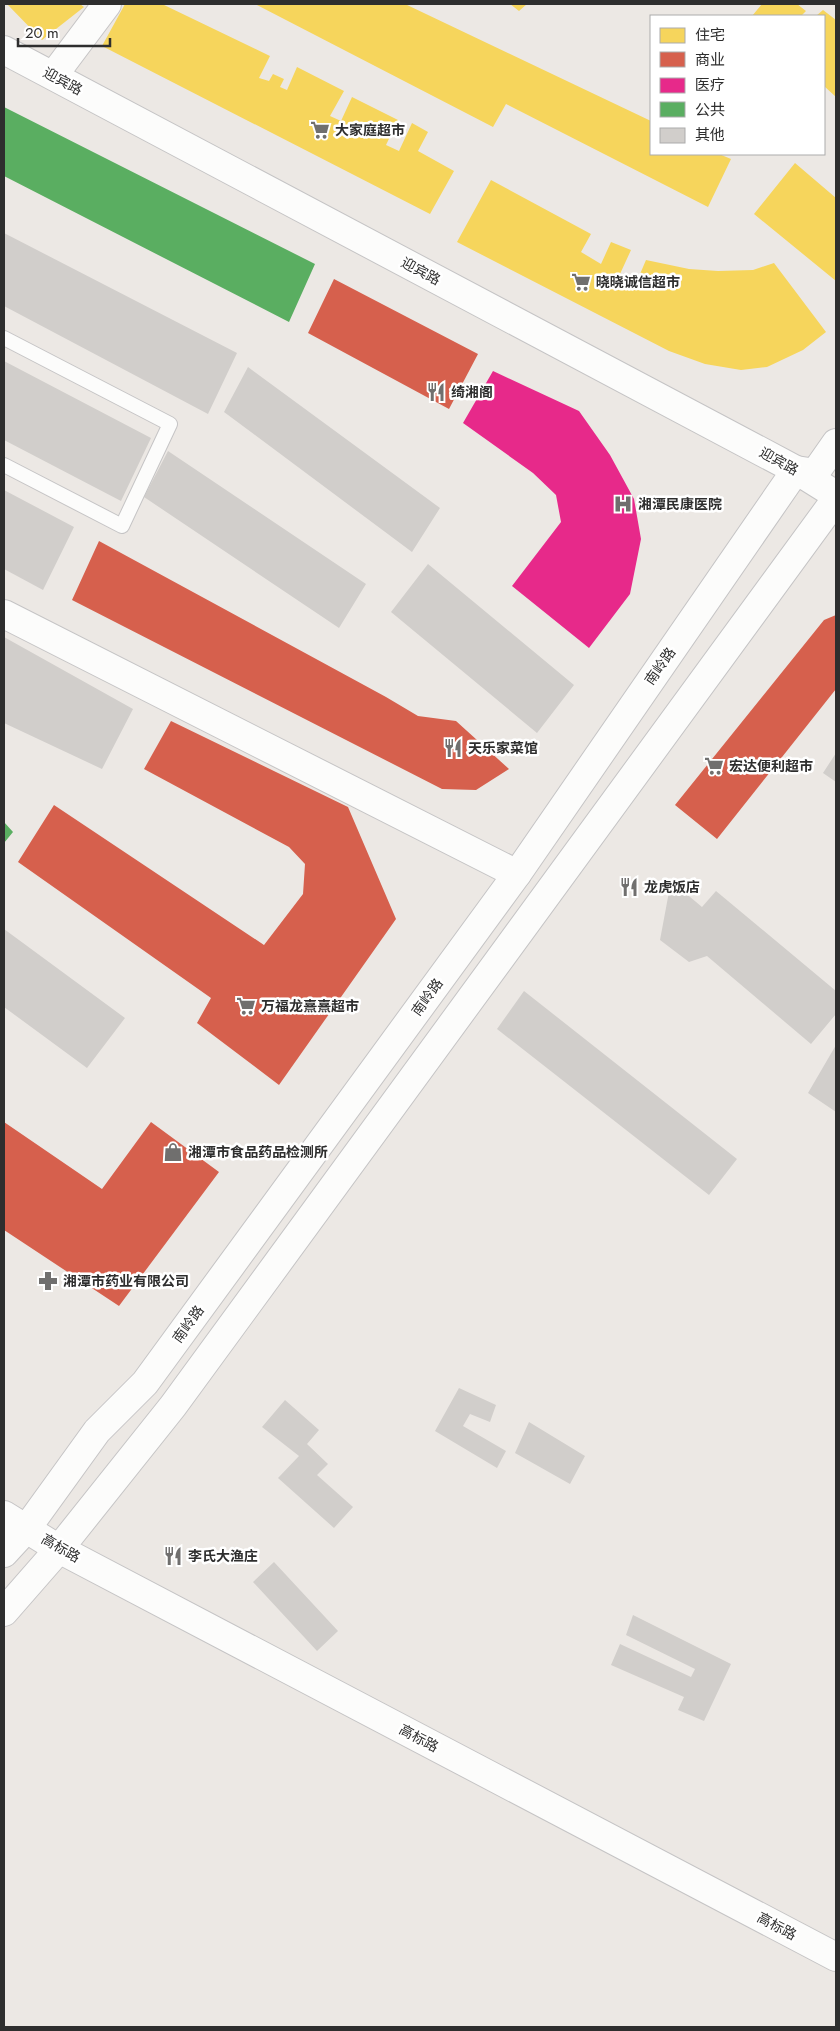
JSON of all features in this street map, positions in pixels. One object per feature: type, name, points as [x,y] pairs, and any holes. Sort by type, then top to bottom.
[{"type":"street","points":[[53,76],[107,4]]},
{"type":"street","name":"迎宾路","points":[[4,50],[796,470],[836,497]]},
{"type":"street","points":[[796,470],[815,473],[836,443]]},
{"type":"street","name":"南岭路","points":[[4,1553],[15,1522],[97,1431],[145,1384],[517,874],[796,470]]},
{"type":"street","points":[[4,1612],[59,1549],[173,1406],[836,497]]},
{"type":"street","points":[[4,614],[517,874]]},
{"type":"street","name":"高标路","points":[[15,1522],[59,1549],[836,1957]]},
{"type":"lane","points":[[4,338],[170,424],[122,526],[4,465]]},
{"type":"building: 住宅","points":[[7,4],[80,4],[84,7],[42,40]]},
{"type":"building: 住宅","points":[[125,4],[162,4],[270,56],[259,78],[269,81],[273,74],[284,79],[280,87],[287,90],[297,67],[344,91],[330,116],[341,121],[352,97],[398,120],[386,145],[399,151],[412,123],[428,132],[418,151],[454,171],[430,214],[102,46]]},
{"type":"building: 住宅","points":[[255,4],[405,4],[650,121],[650,155],[721,155],[731,159],[708,207],[506,104],[493,127]]},
{"type":"building: 住宅","points":[[510,4],[527,4],[519,11]]},
{"type":"building: 住宅","points":[[762,4],[797,4],[806,11],[802,15],[753,15]]},
{"type":"building: 住宅","points":[[823,10],[836,20],[836,97],[825,87],[825,15],[817,15]]},
{"type":"building: 住宅","points":[[795,163],[836,198],[836,281],[754,214]]},
{"type":"building: 住宅","points":[[491,180],[591,234],[581,252],[601,264],[611,242],[631,250],[620,274],[637,281],[646,260],[689,269],[718,271],[753,270],[774,263],[826,332],[803,350],[767,367],[741,370],[705,364],[669,351],[457,242]]},
{"type":"building: 商业","points":[[334,279],[478,354],[449,409],[308,333]]},
{"type":"building: 商业","points":[[99,541],[418,716],[456,721],[509,769],[476,790],[442,789],[72,600]]},
{"type":"building: 商业","points":[[836,615],[836,689],[717,839],[675,805],[824,620]]},
{"type":"building: 商业","points":[[171,721],[348,807],[396,919],[279,1085],[197,1023],[211,998],[18,862],[54,805],[264,945],[303,894],[305,864],[289,847],[144,769]]},
{"type":"building: 商业","points":[[4,1122],[102,1189],[151,1122],[219,1172],[119,1306],[4,1230]]},
{"type":"building: 医疗","points":[[493,371],[579,411],[610,455],[634,499],[641,539],[630,594],[589,648],[512,586],[561,522],[556,495],[533,473],[463,423]]},
{"type":"building: 公共","points":[[4,107],[315,264],[289,322],[4,176]]},
{"type":"building: 公共","points":[[4,822],[13,832],[4,843]]},
{"type":"building: 其他","points":[[4,233],[237,353],[208,414],[4,306]]},
{"type":"building: 其他","points":[[4,361],[151,438],[121,501],[4,440]]},
{"type":"building: 其他","points":[[248,367],[440,508],[412,552],[224,412]]},
{"type":"building: 其他","points":[[168,451],[366,584],[339,628],[144,497]]},
{"type":"building: 其他","points":[[4,490],[74,527],[43,590],[4,569]]},
{"type":"building: 其他","points":[[428,564],[574,685],[537,733],[391,612]]},
{"type":"building: 其他","points":[[4,637],[133,709],[102,769],[4,723]]},
{"type":"building: 其他","points":[[836,753],[836,782],[823,773]]},
{"type":"building: 其他","points":[[671,881],[702,907],[716,891],[836,991],[836,1014],[811,1044],[707,956],[689,962],[660,940]]},
{"type":"building: 其他","points":[[4,929],[125,1018],[87,1068],[4,1007]]},
{"type":"building: 其他","points":[[524,991],[737,1159],[709,1195],[497,1029]]},
{"type":"building: 其他","points":[[836,1045],[836,1112],[808,1093]]},
{"type":"building: 其他","points":[[459,1388],[496,1405],[490,1422],[470,1414],[463,1426],[506,1451],[497,1468],[435,1431]]},
{"type":"building: 其他","points":[[285,1400],[319,1430],[307,1444],[328,1464],[317,1475],[353,1507],[334,1528],[278,1478],[299,1456],[262,1427]]},
{"type":"building: 其他","points":[[529,1422],[585,1456],[570,1484],[515,1453]]},
{"type":"building: 其他","points":[[274,1562],[338,1631],[317,1651],[253,1582]]},
{"type":"building: 其他","points":[[633,1615],[731,1664],[704,1721],[678,1710],[684,1697],[611,1665],[620,1644],[691,1677],[695,1669],[626,1635]]},
{"type":"place","name":"大家庭超市","points":[[320,130]]},
{"type":"place","name":"晓晓诚信超市","points":[[581,282]]},
{"type":"place","name":"绮湘阁","points":[[436,392]]},
{"type":"place","name":"湘潭民康医院","points":[[623,504]]},
{"type":"place","name":"天乐家菜馆","points":[[453,748]]},
{"type":"place","name":"宏达便利超市","points":[[714,766]]},
{"type":"place","name":"龙虎饭店","points":[[629,887]]},
{"type":"place","name":"万福龙熹熹超市","points":[[246,1006]]},
{"type":"place","name":"湘潭市食品药品检测所","points":[[173,1152]]},
{"type":"place","name":"湘潭市药业有限公司","points":[[48,1281]]},
{"type":"place","name":"李氏大渔庄","points":[[173,1556]]}]
